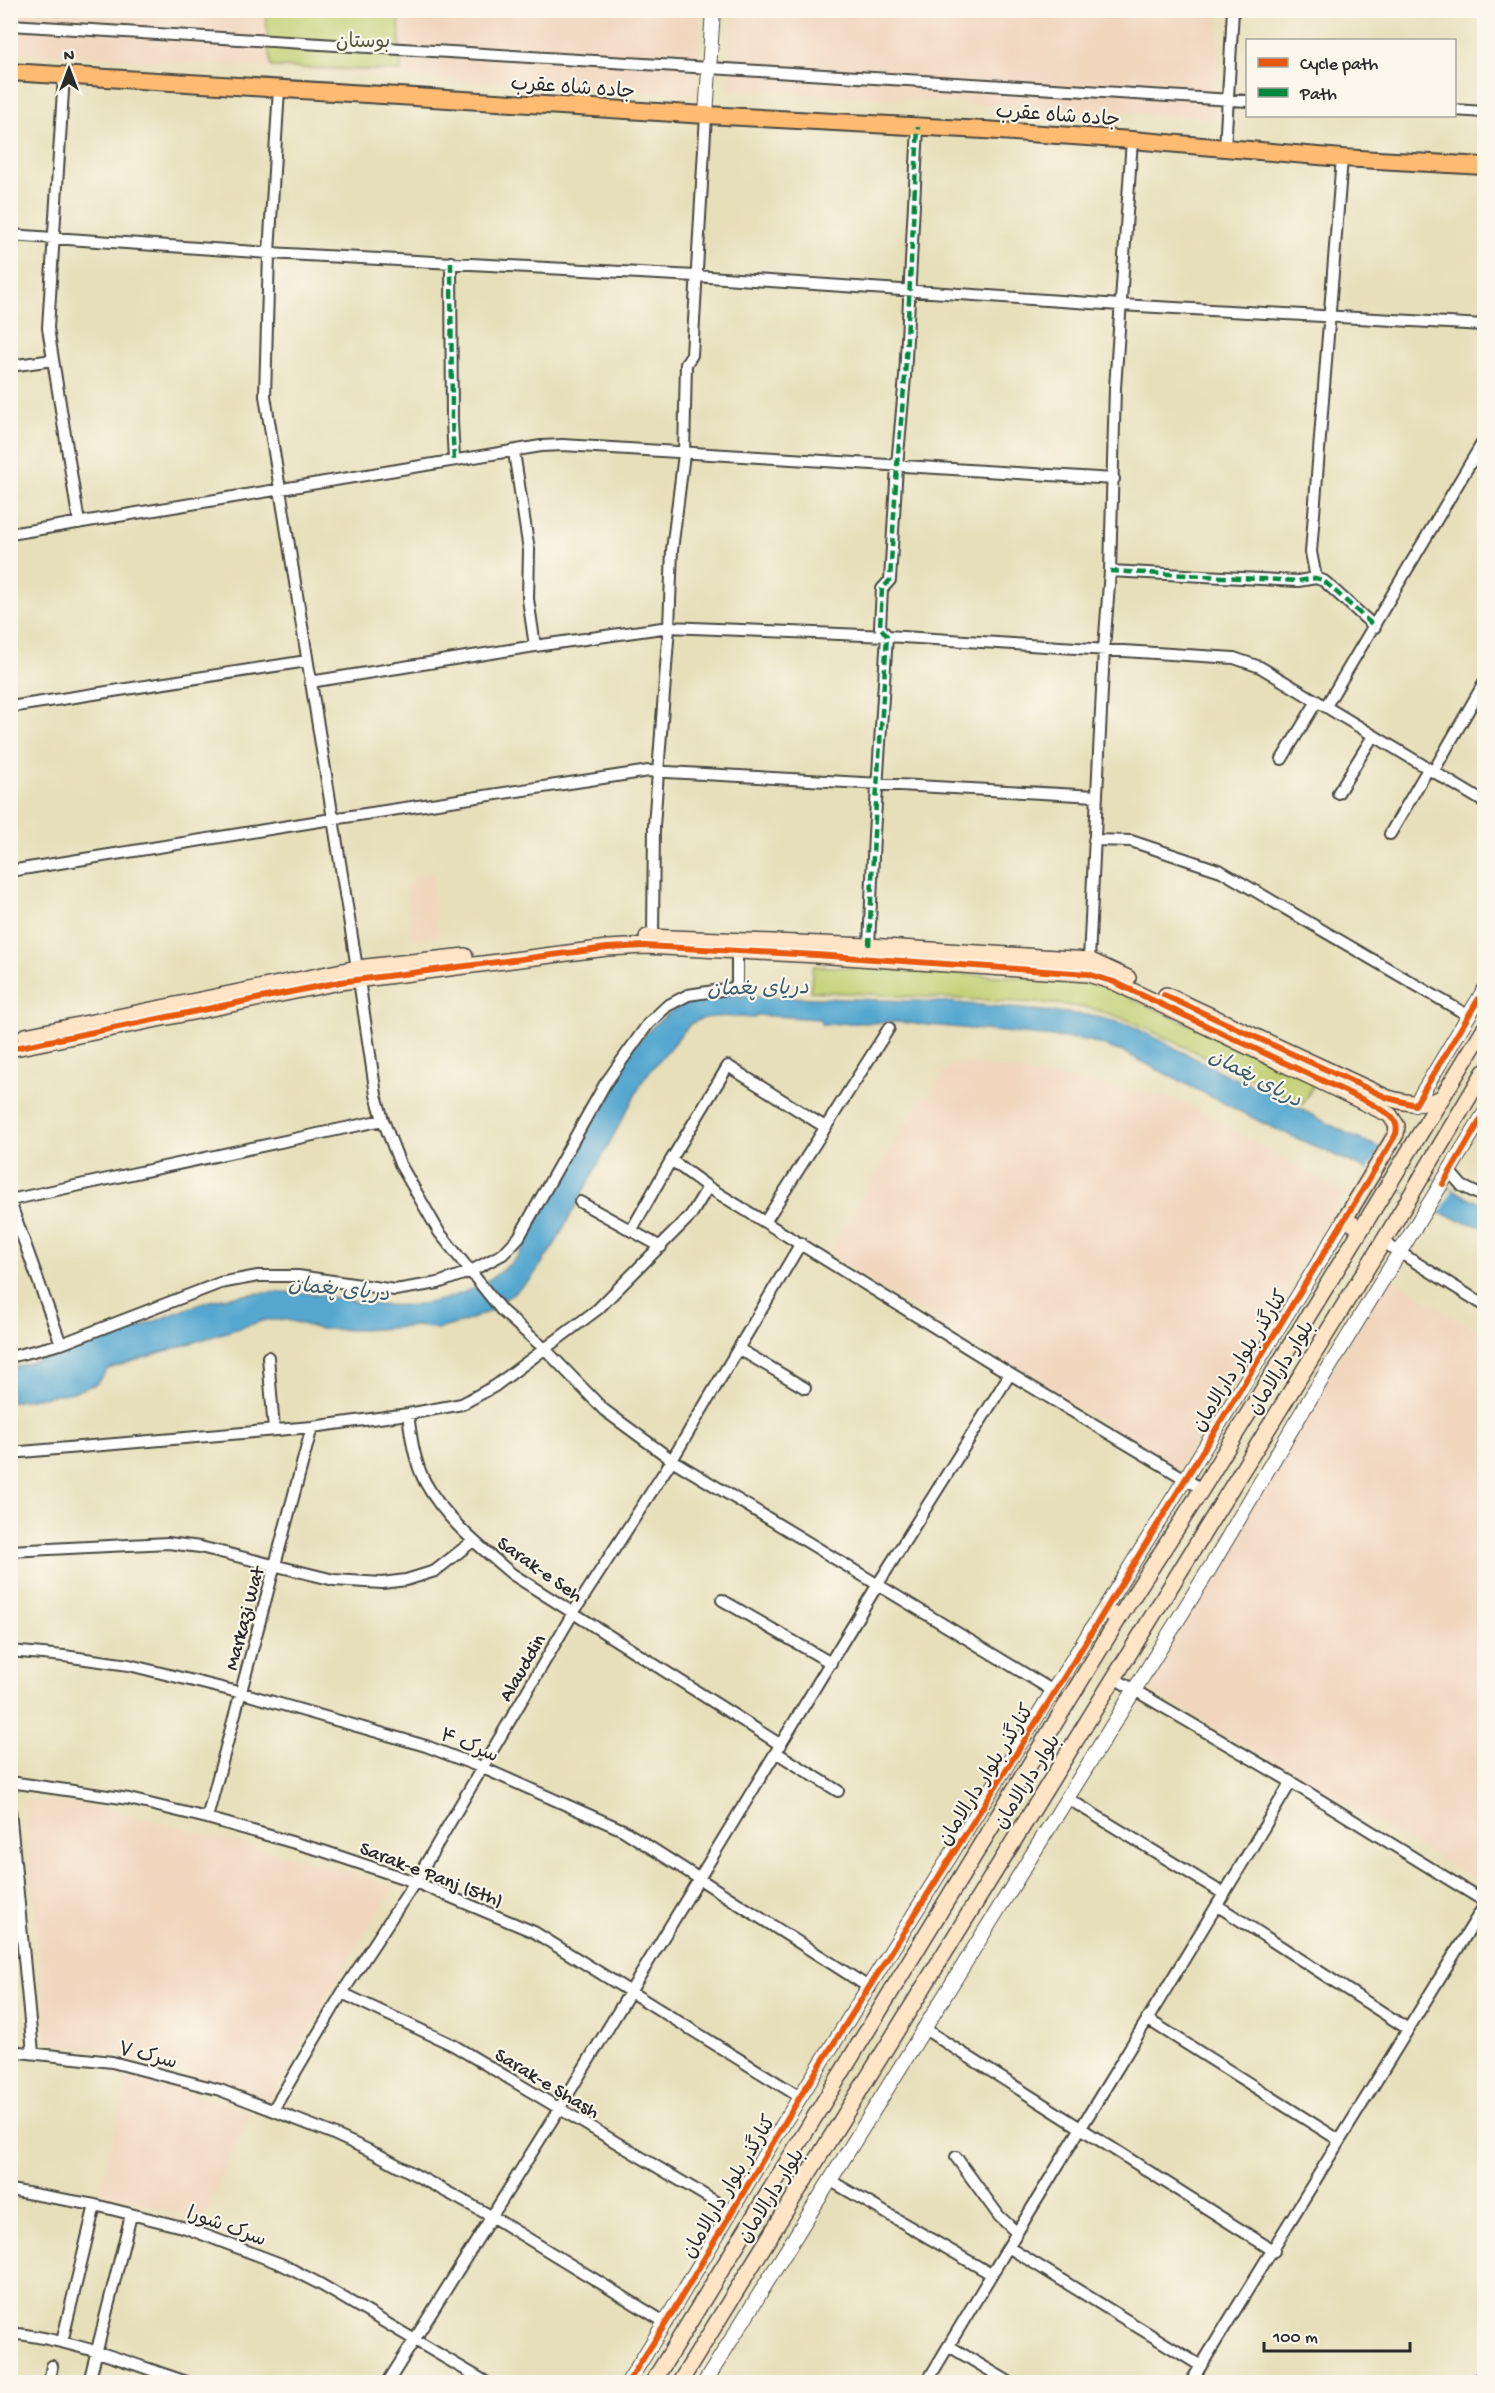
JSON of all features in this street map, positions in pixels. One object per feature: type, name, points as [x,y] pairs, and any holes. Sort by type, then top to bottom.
[{"type":"highway","name":"جاده شاه عقرب","points":[[10,72],[1132,140],[1342,158],[1485,166]]},
{"type":"main road","points":[[10,1039],[358,974],[591,940],[653,936],[816,949]]},
{"type":"main road","points":[[10,1049],[358,974],[645,946],[737,952],[869,946],[1089,960],[1378,1093],[1415,1105],[1442,1098],[1485,1029]]},
{"type":"main road","name":"کنارگذر بلوار دارالامان","points":[[816,949],[1088,974],[1114,982],[1390,1115],[1395,1120],[1397,1130],[1345,1219]]},
{"type":"main road","points":[[1461,1067],[1482,1075]]},
{"type":"main road","name":"بلوار دارالامان","points":[[680,2382],[1383,1242],[1482,1075]]},
{"type":"main road","name":"بلوار دارالامان","points":[[654,2382],[1119,1618],[1202,1489],[1442,1098]]},
{"type":"main road","points":[[1345,1219],[1361,1229]]},
{"type":"main road","points":[[1316,1302],[1337,1315]]},
{"type":"main road","points":[[1105,1610],[1119,1618]]},
{"type":"street","points":[[653,936],[654,826],[669,627],[672,550],[684,454],[686,364],[692,355],[695,276],[713,10]]},
{"type":"street","points":[[1225,149],[1233,10]]},
{"type":"street","points":[[10,25],[1246,101]]},
{"type":"street","points":[[64,75],[48,328],[80,523]]},
{"type":"street","points":[[279,89],[269,253],[265,396],[376,1095],[400,1164],[422,1206],[471,1274],[502,1311],[546,1350],[604,1410],[672,1460],[1055,1692]]},
{"type":"street","points":[[1456,110],[1485,112]]},
{"type":"street","points":[[869,946],[887,636],[880,627],[882,590],[890,580],[905,377],[918,127]]},
{"type":"street","points":[[1089,960],[1096,796],[1110,571],[1115,388],[1132,140]]},
{"type":"street","points":[[1316,578],[1311,552],[1342,158]]},
{"type":"street","points":[[10,235],[269,253],[695,276],[1120,305],[1485,325]]},
{"type":"street","points":[[452,262],[454,460]]},
{"type":"street","points":[[10,366],[53,360]]},
{"type":"street","points":[[1282,759],[1375,627],[1485,440]]},
{"type":"street","points":[[10,534],[541,446],[563,445],[1114,479]]},
{"type":"street","points":[[514,452],[529,550],[528,599],[535,646]]},
{"type":"street","points":[[1110,571],[1298,581],[1316,578],[1324,581],[1375,627]]},
{"type":"street","points":[[310,682],[669,627],[887,636],[1234,658],[1260,667],[1485,802]]},
{"type":"street","points":[[10,708],[307,661]]},
{"type":"street","points":[[1390,834],[1485,683]]},
{"type":"street","points":[[1338,793],[1373,735]]},
{"type":"street","points":[[10,871],[332,819],[659,771],[1096,796]]},
{"type":"street","points":[[1094,840],[1131,841],[1221,871],[1469,1016]]},
{"type":"street","points":[[10,1358],[61,1344],[220,1283],[258,1276],[298,1276],[395,1290],[438,1283],[471,1274],[503,1254],[519,1237],[605,1084],[648,1024],[667,1006],[688,995],[734,988],[737,983],[737,952]]},
{"type":"street","points":[[1415,1105],[1485,990]]},
{"type":"street","points":[[765,1222],[889,1028]]},
{"type":"street","points":[[631,1231],[728,1066],[825,1126]]},
{"type":"street","points":[[705,2382],[1210,1568],[1294,1425],[1485,1114]]},
{"type":"street","points":[[61,1344],[10,1201],[383,1120]]},
{"type":"street","points":[[671,1160],[708,1187],[1010,1374],[1202,1489]]},
{"type":"street","points":[[1446,1178],[1485,1197]]},
{"type":"street","points":[[10,1453],[312,1426],[408,1414],[462,1404],[495,1386],[598,1309],[691,1215],[708,1187]]},
{"type":"street","points":[[580,1202],[661,1247]]},
{"type":"street","name":"کنارگذر بلوار دارالامان","points":[[628,2382],[666,2323],[800,2097],[1055,1692],[1345,1219]]},
{"type":"street","points":[[1383,1242],[1485,1305]]},
{"type":"street","name":"Alauddin","points":[[273,2110],[342,1993],[415,1882],[573,1613],[672,1460],[801,1244]]},
{"type":"street","points":[[739,1349],[805,1388]]},
{"type":"street","points":[[268,1357],[274,1430]]},
{"type":"street","points":[[388,2382],[560,2109],[878,1584],[1010,1374]]},
{"type":"street","points":[[408,1414],[411,1442],[425,1481],[443,1508],[473,1541]]},
{"type":"street","name":"Markazi Wat","points":[[207,1818],[312,1426]]},
{"type":"street","name":"Sarak-e Seh","points":[[10,1551],[168,1543],[201,1547],[334,1580],[382,1584],[406,1580],[435,1571],[473,1541],[512,1574],[779,1749],[838,1791]]},
{"type":"street","points":[[722,1600],[831,1663]]},
{"type":"street","name":"سرک ۴","points":[[10,1651],[129,1665],[242,1693],[426,1746],[483,1768],[623,1830],[870,1988]]},
{"type":"street","points":[[1114,1678],[1291,1782],[1485,1904],[1339,2140],[1274,2251],[1191,2382]]},
{"type":"street","name":"Sarak-e Panj (5th)","points":[[10,1782],[108,1796],[207,1818],[323,1851],[415,1882],[534,1932],[800,2097]]},
{"type":"street","points":[[927,2382],[1218,1906],[1291,1782]]},
{"type":"street","points":[[1067,1798],[1224,1894]]},
{"type":"street","points":[[10,1809],[16,1918],[33,2054]]},
{"type":"street","points":[[1218,1906],[1408,2029]]},
{"type":"street","name":"Sarak-e Shash","points":[[342,1993],[453,2045],[731,2211]]},
{"type":"street","points":[[1147,2019],[1339,2140]]},
{"type":"street","points":[[923,2028],[1274,2251]]},
{"type":"street","name":"سرک ۷","points":[[10,2051],[112,2062],[220,2090],[273,2110],[377,2154],[491,2216],[666,2323]]},
{"type":"street","points":[[956,2157],[999,2216],[1017,2233]]},
{"type":"street","points":[[831,2181],[991,2274]]},
{"type":"street","name":"سرک شورا","points":[[10,2190],[95,2205],[186,2228],[281,2264],[486,2382]]},
{"type":"street","points":[[62,2342],[95,2205]]},
{"type":"street","points":[[89,2382],[131,2215]]},
{"type":"street","points":[[1008,2247],[1201,2366]]},
{"type":"street","points":[[10,2333],[40,2336],[62,2342],[187,2382]]},
{"type":"street","points":[[949,2346],[1010,2382]]},
{"type":"street","points":[[49,2382],[52,2366]]},
{"type":"street","points":[[1478,2382],[1485,2372]]},
{"type":"shaded area","points":[[10,11],[701,11],[695,95],[11,52]]},
{"type":"shaded area","points":[[733,11],[1220,11],[1214,118],[728,89]]},
{"type":"shaded area","points":[[432,874],[438,936],[411,939],[406,884],[413,883],[412,877]]},
{"type":"shaded area","points":[[967,1063],[1159,1095],[1183,1102],[1344,1193],[1176,1471],[1145,1449],[872,1283],[829,1254],[922,1097],[927,1099],[947,1067]]},
{"type":"shaded area","points":[[1389,1277],[1484,1335],[1484,1882],[1479,1882],[1142,1685]]},
{"type":"shaded area","points":[[24,1800],[90,1805],[327,1866],[394,1886],[329,1992],[270,2102],[200,2076],[121,2055],[47,2043]]},
{"type":"shaded area","points":[[129,2075],[250,2112],[203,2221],[99,2191]]},
{"type":"green space","name":"بوستان","points":[[265,11],[399,11],[401,71],[271,67]]},
{"type":"green space","points":[[813,966],[1073,980],[1104,986],[1315,1082],[1303,1104],[1131,1021],[1094,1009],[1058,1004],[810,991]]},
{"type":"water","points":[[724,995],[945,1002],[1088,1015],[1130,1025],[1223,1073],[1266,1091],[1352,1136],[1381,1148],[1453,1190],[1484,1205],[1484,1228],[1440,1213],[1368,1170],[1265,1124],[1125,1053],[1087,1040],[897,1022],[821,1024],[820,1019],[757,1015],[754,1018],[713,1017],[690,1024],[645,1077],[555,1244],[531,1279],[490,1311],[464,1322],[438,1329],[418,1326],[363,1330],[319,1329],[287,1320],[265,1320],[108,1369],[96,1384],[73,1392],[11,1402],[11,1368],[112,1337],[217,1299],[257,1293],[296,1292],[364,1303],[406,1305],[448,1298],[486,1281],[519,1255],[612,1080],[636,1045],[649,1030],[677,1008]]},
{"type":"pier","points":[[1381,1148],[1453,1190],[1440,1213],[1368,1170]]},
{"type":"marked path","points":[[869,946],[887,636],[880,627],[882,589],[890,580],[905,377],[918,127]]},
{"type":"marked path","points":[[451,262],[454,460]]},
{"type":"marked path","points":[[1110,571],[1298,581],[1316,578],[1324,581],[1375,627]]},
{"type":"cycle path","points":[[10,1049],[340,982],[607,948],[645,946],[816,955],[1088,974],[1114,982],[1372,1104],[1396,1123],[1396,1134],[1368,1181],[1055,1692],[800,2097],[666,2323],[628,2382]]},
{"type":"cycle path","points":[[1164,995],[1388,1098],[1415,1105],[1484,990]]},
{"type":"cycle path","points":[[1443,1184],[1484,1114]]},
{"type":"water label","name":"دریای پغمان","points":[[758,987]]},
{"type":"water label","name":"دریای پغمان","points":[[1256,1077]]},
{"type":"water label","name":"دریای پغمان","points":[[339,1288]]}]
